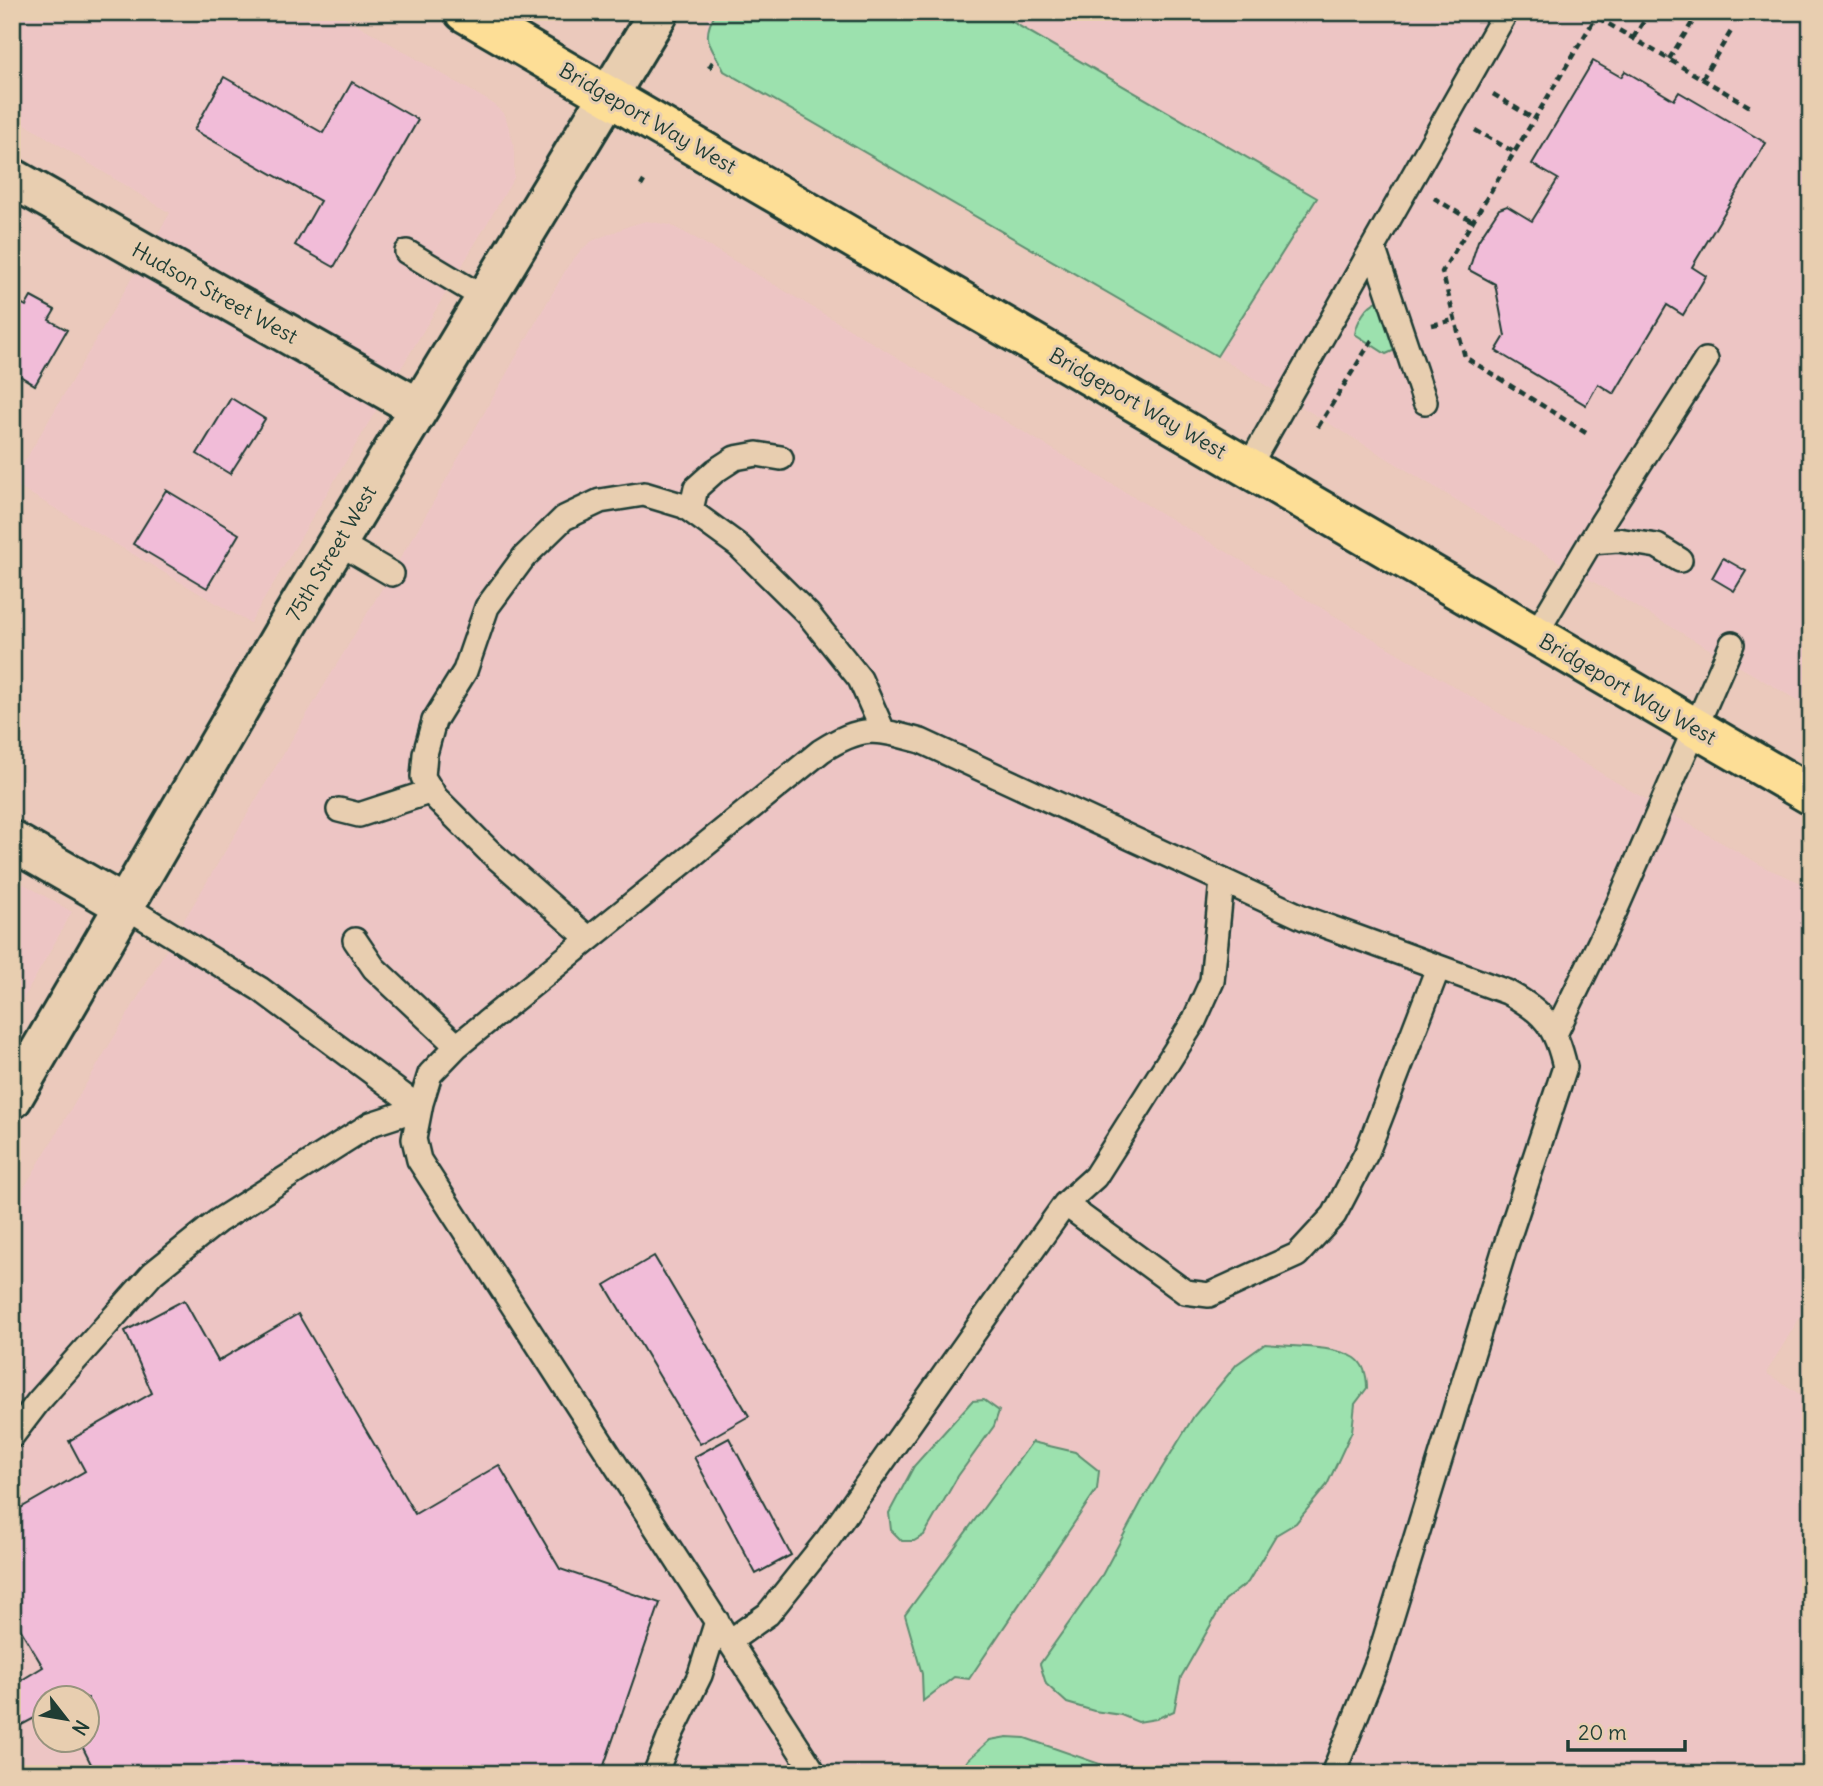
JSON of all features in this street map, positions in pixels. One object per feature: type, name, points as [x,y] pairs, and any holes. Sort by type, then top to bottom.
[{"type":"main road","name":"Bridgeport Way West","points":[[464,12],[1811,795]]},
{"type":"street","name":"75th Street West","points":[[12,1099],[417,407],[659,12]]},
{"type":"street","name":"Hudson Street West","points":[[12,178],[417,407]]},
{"type":"street","points":[[12,841],[125,906]]},
{"type":"lane","points":[[1248,468],[1506,12]]},
{"type":"lane","points":[[1373,247],[1425,402]]},
{"type":"lane","points":[[407,252],[484,298]]},
{"type":"lane","points":[[1535,635],[1590,542],[1706,359]]},
{"type":"lane","points":[[691,510],[696,488],[735,458],[757,454],[781,458]]},
{"type":"lane","points":[[589,939],[489,851],[432,791],[423,777],[425,754],[434,721],[465,671],[486,607],[524,557],[564,517],[600,501],[643,494],[691,510],[739,546],[808,614],[860,679],[883,731]]},
{"type":"lane","points":[[1590,542],[1618,540],[1657,546],[1680,560]]},
{"type":"lane","points":[[337,542],[392,574]]},
{"type":"lane","points":[[1555,1034],[1616,909],[1732,644]]},
{"type":"lane","points":[[815,1774],[419,1160],[414,1139],[430,1074],[457,1046],[821,751],[847,734],[883,731],[921,741],[1304,918],[1507,992],[1534,1007],[1547,1021],[1559,1042],[1565,1067],[1504,1251],[1379,1658],[1333,1774]]},
{"type":"lane","points":[[339,810],[359,815],[432,791]]},
{"type":"lane","points":[[730,1641],[768,1614],[828,1539],[1065,1204],[1095,1177],[1194,1021],[1212,982],[1222,881]]},
{"type":"lane","points":[[125,906],[261,989],[420,1108]]},
{"type":"lane","points":[[355,940],[374,968],[457,1046]]},
{"type":"lane","points":[[1065,1204],[1185,1292],[1209,1294],[1297,1255],[1334,1215],[1367,1152],[1438,968]]},
{"type":"lane","points":[[12,1436],[153,1273],[218,1220],[371,1124],[420,1108]]},
{"type":"lane","points":[[655,1774],[700,1675],[717,1621]]},
{"type":"path","points":[[1588,12],[1752,108]]},
{"type":"path","points":[[1633,38],[1650,12]]},
{"type":"path","points":[[1669,59],[1699,12]]},
{"type":"path","points":[[1586,433],[1465,357],[1442,272],[1595,17]]},
{"type":"path","points":[[1702,79],[1733,28]]},
{"type":"path","points":[[709,68],[714,60]]},
{"type":"path","points":[[1468,79],[1534,119]]},
{"type":"path","points":[[1448,115],[1514,152]]},
{"type":"path","points":[[1409,183],[1472,222]]},
{"type":"shaded area","points":[[12,12],[336,12],[492,103],[505,115],[514,145],[514,178],[250,623],[12,483],[170,213],[12,116]]},
{"type":"shaded area","points":[[708,12],[1811,12],[1811,146],[1806,154],[1811,157],[1811,708],[1556,560],[1217,356],[724,71],[713,59],[705,35]]},
{"type":"shaded area","points":[[646,221],[670,225],[697,239],[1626,788],[1766,868],[1811,887],[1811,1299],[1766,1373],[1811,1401],[1811,1774],[12,1774],[12,1208],[423,520],[568,266],[592,241]]},
{"type":"shaded area","points":[[12,877],[72,912],[12,1019]]},
{"type":"green space","points":[[716,12],[995,12],[1317,198],[1217,356],[724,71],[708,37],[708,30]]},
{"type":"green space","points":[[1378,301],[1383,304],[1396,344],[1395,350],[1386,354],[1355,334],[1363,314]]},
{"type":"green space","points":[[1265,1344],[1335,1351],[1355,1358],[1363,1368],[1367,1388],[1355,1404],[1352,1431],[1327,1485],[1296,1523],[1276,1535],[1248,1582],[1225,1600],[1181,1677],[1174,1711],[1156,1719],[1138,1722],[1121,1715],[1067,1703],[1046,1684],[1040,1664],[1100,1579],[1143,1499],[1194,1416],[1237,1364]]},
{"type":"green space","points":[[984,1400],[999,1411],[994,1426],[958,1476],[924,1535],[914,1541],[902,1541],[891,1530],[889,1513],[914,1466],[972,1401]]},
{"type":"green space","points":[[1032,1442],[1075,1452],[1099,1471],[1097,1489],[969,1679],[954,1677],[923,1701],[922,1674],[905,1615]]},
{"type":"green space","points":[[1025,1738],[1117,1770],[1115,1774],[959,1774],[968,1760],[990,1740]]},
{"type":"building","points":[[1593,61],[1621,77],[1625,71],[1674,100],[1679,92],[1766,143],[1692,267],[1706,276],[1683,315],[1667,305],[1614,394],[1598,384],[1586,405],[1496,351],[1505,336],[1495,284],[1469,270],[1478,241],[1499,209],[1507,206],[1532,221],[1558,179],[1532,164]]},
{"type":"building","points":[[224,77],[323,133],[352,82],[418,120],[334,267],[295,245],[320,201],[194,130]]},
{"type":"building","points":[[31,297],[55,310],[49,320],[67,330],[35,385],[12,371],[12,298],[26,306]]},
{"type":"building","points":[[231,398],[265,419],[230,474],[197,454]]},
{"type":"building","points":[[166,490],[239,534],[207,588],[133,544]]},
{"type":"building","points":[[1723,558],[1746,571],[1734,591],[1712,578]]},
{"type":"building","points":[[654,1256],[749,1416],[700,1444],[605,1285]]},
{"type":"building","points":[[184,1300],[218,1361],[298,1314],[415,1514],[499,1465],[560,1569],[660,1603],[601,1774],[96,1774],[86,1754],[102,1754],[102,1684],[32,1684],[32,1719],[12,1730],[12,1686],[43,1667],[12,1615],[12,1513],[85,1471],[69,1441],[152,1393],[125,1331]]},
{"type":"building","points":[[729,1438],[791,1555],[756,1574],[694,1457]]}]
